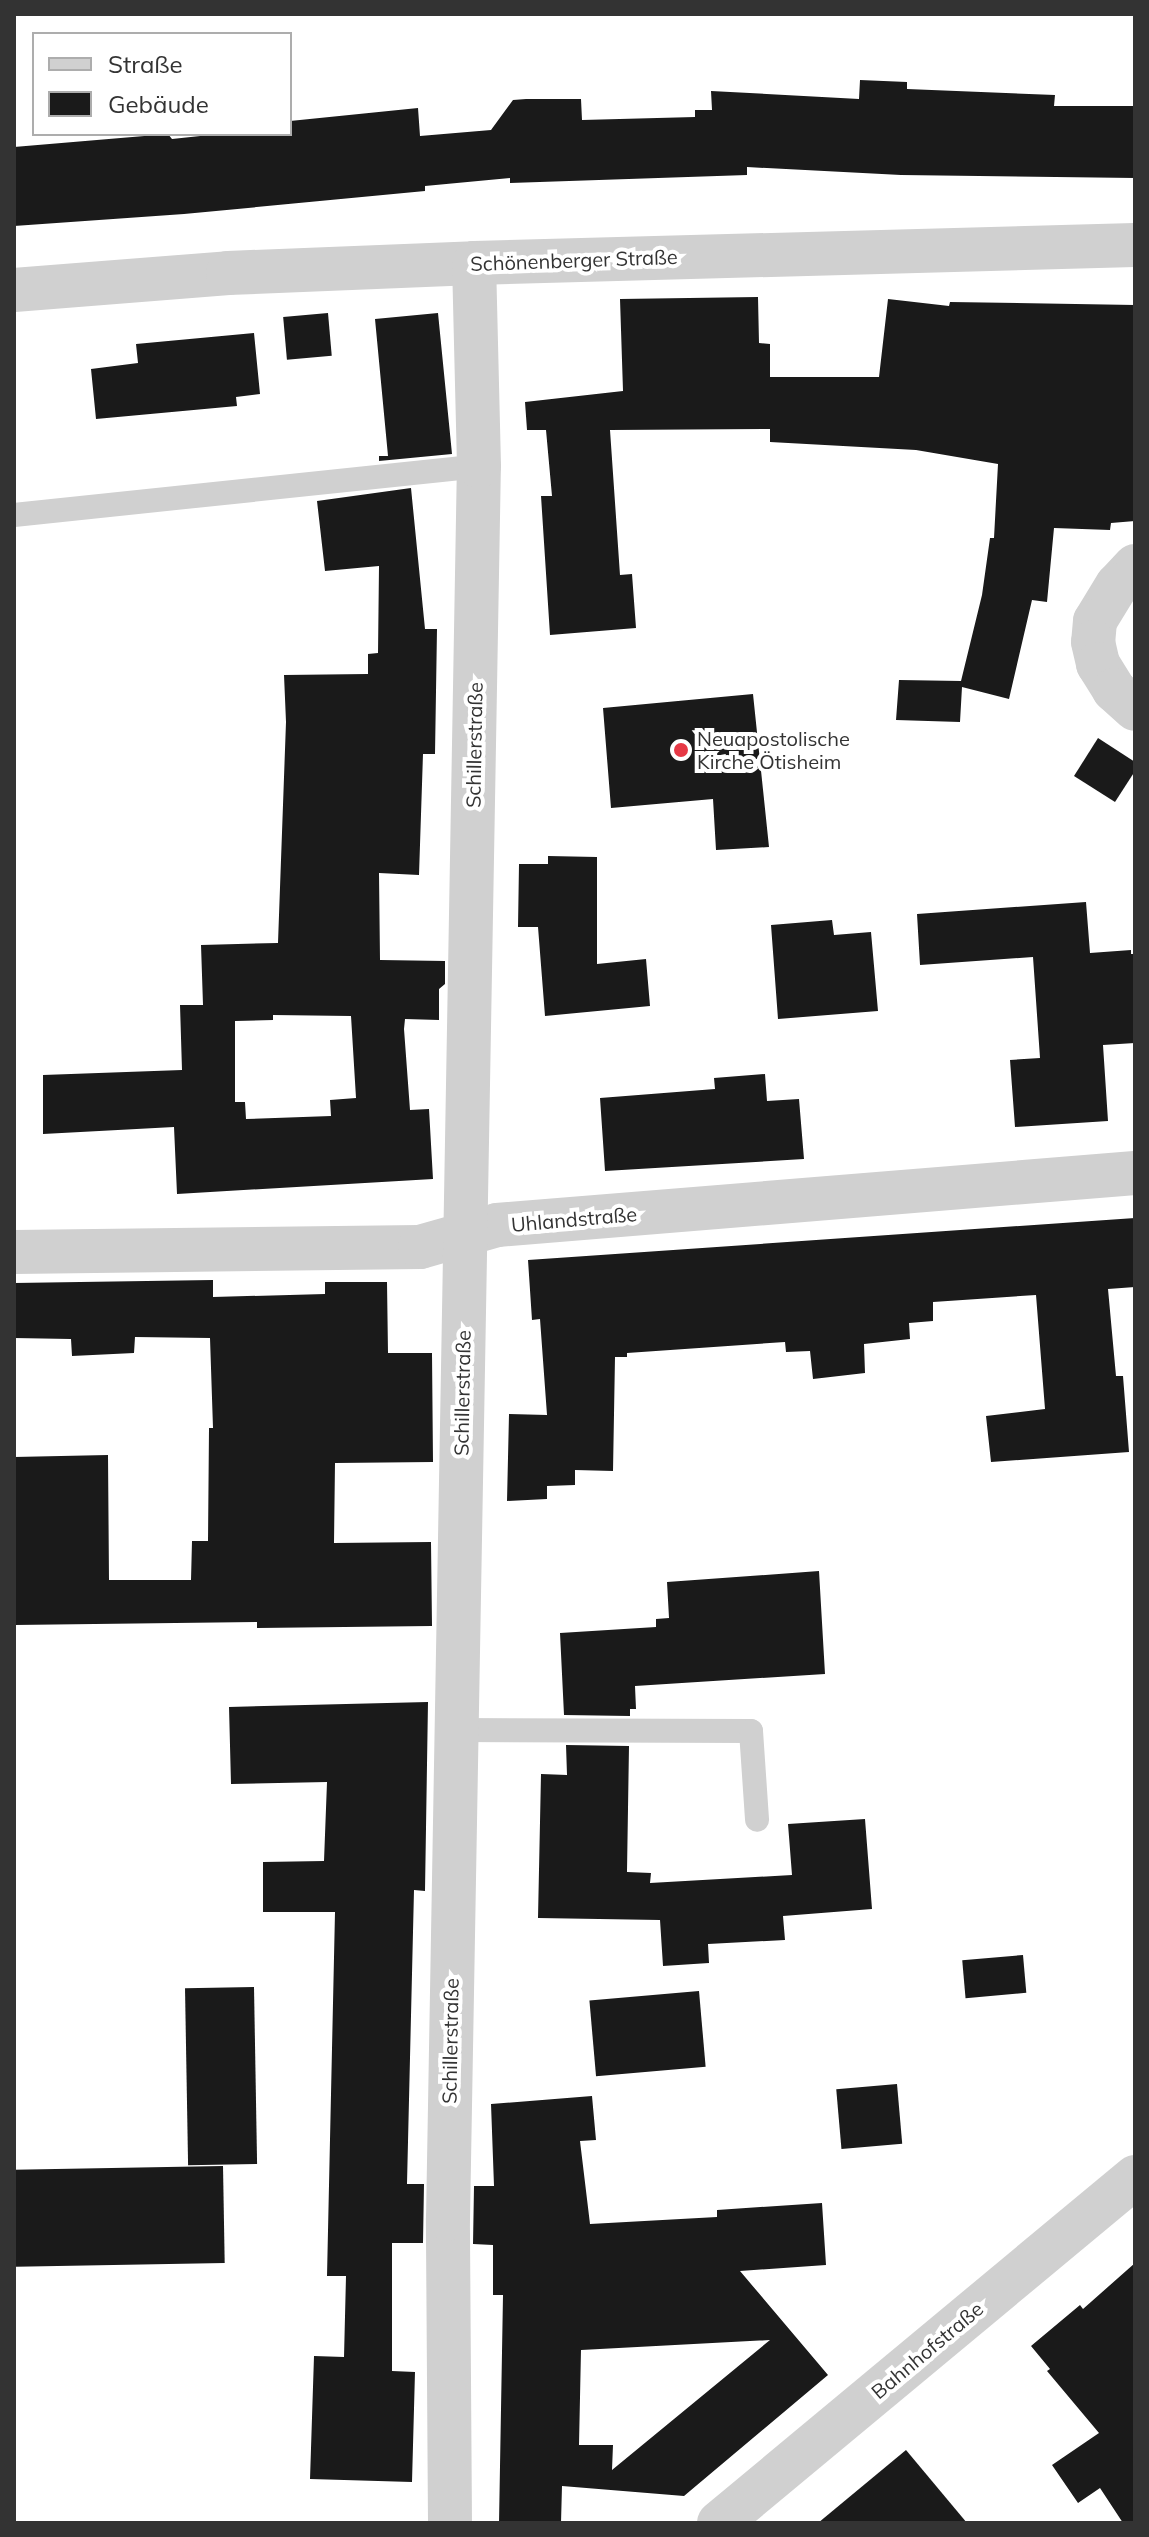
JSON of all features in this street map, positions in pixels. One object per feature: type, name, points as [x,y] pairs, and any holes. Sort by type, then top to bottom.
[{"type":"street","name":"Schönenberger Straße","points":[[14,290],[228,273],[474,263],[1135,245]]},
{"type":"street","name":"Schillerstraße","points":[[450,2523],[448,2219],[479,466],[474,263]]},
{"type":"street","points":[[1135,566],[1117,585],[1095,621],[1093,642],[1098,664],[1114,690],[1135,709]]},
{"type":"street","name":"Uhlandstraße","points":[[14,1252],[420,1247],[497,1225],[1135,1173]]},
{"type":"street","name":"Bahnhofstraße","points":[[719,2523],[1135,2177]]},
{"type":"lane","points":[[14,515],[479,466]]},
{"type":"lane","points":[[455,1730],[751,1731],[757,1820]]},
{"type":"building","points":[[860,80],[907,82],[907,89],[1055,95],[1054,106],[1135,106],[1135,178],[901,175],[747,167],[747,175],[510,183],[510,178],[425,186],[425,191],[184,214],[14,226],[14,147],[144,136],[170,136],[172,139],[292,136],[292,121],[418,108],[420,136],[491,130],[513,100],[526,99],[581,99],[582,120],[695,117],[695,110],[712,110],[711,91],[859,99]]},
{"type":"building","points":[[758,297],[759,343],[770,344],[770,377],[879,377],[888,299],[949,306],[950,302],[1135,305],[1135,521],[1111,523],[1110,530],[1054,528],[1047,602],[1032,600],[1009,699],[962,687],[960,722],[896,720],[899,680],[961,681],[982,595],[990,538],[994,538],[998,464],[916,450],[770,442],[770,429],[610,430],[620,575],[632,574],[636,628],[550,635],[541,496],[552,496],[546,430],[527,430],[525,402],[623,391],[620,299]]},
{"type":"building","points":[[328,313],[332,356],[287,360],[283,317]]},
{"type":"building","points":[[438,313],[452,454],[379,461],[379,456],[388,456],[375,319]]},
{"type":"building","points":[[254,333],[260,394],[236,397],[237,406],[96,419],[91,369],[138,363],[136,344]]},
{"type":"building","points":[[411,488],[425,629],[437,629],[435,754],[423,754],[419,875],[379,873],[380,960],[445,961],[445,984],[439,989],[439,1020],[405,1019],[404,1029],[410,1110],[429,1109],[433,1179],[177,1194],[174,1127],[43,1134],[43,1075],[182,1070],[180,1005],[203,1005],[201,945],[278,943],[286,722],[284,675],[368,674],[368,654],[378,653],[379,566],[325,571],[317,501]],"holes":[[[273,1015],[351,1016],[356,1098],[330,1100],[331,1116],[246,1119],[245,1102],[235,1102],[235,1021],[273,1020]]]},
{"type":"building","name":"Neuapostolische Kirche Ötisheim","points":[[753,694],[769,847],[716,850],[713,799],[611,808],[603,708]]},
{"type":"building","points":[[1098,738],[1135,762],[1135,771],[1115,802],[1074,776]]},
{"type":"building","points":[[548,856],[597,857],[597,964],[646,959],[650,1006],[545,1016],[538,927],[518,927],[519,864],[548,864]]},
{"type":"building","points":[[1086,902],[1090,953],[1131,950],[1131,954],[1135,954],[1135,1043],[1103,1045],[1108,1121],[1015,1127],[1010,1060],[1040,1058],[1033,957],[920,965],[917,914]]},
{"type":"building","points":[[832,920],[834,935],[871,932],[878,1011],[778,1019],[771,925]]},
{"type":"building","points":[[765,1074],[767,1101],[799,1099],[804,1159],[605,1171],[600,1098],[715,1089],[714,1078]]},
{"type":"building","points":[[1135,1218],[1135,1287],[1108,1289],[1116,1376],[1123,1376],[1129,1452],[991,1462],[986,1416],[1045,1409],[1036,1295],[933,1302],[933,1321],[909,1323],[910,1339],[864,1344],[865,1373],[813,1379],[810,1351],[786,1352],[785,1342],[627,1353],[627,1357],[615,1357],[613,1471],[575,1470],[575,1485],[547,1486],[547,1499],[507,1501],[509,1414],[547,1415],[540,1319],[532,1320],[528,1260]]},
{"type":"building","points":[[213,1280],[213,1297],[325,1294],[325,1282],[387,1282],[388,1353],[432,1353],[433,1462],[335,1463],[334,1543],[431,1542],[432,1626],[257,1628],[257,1622],[14,1625],[14,1457],[108,1455],[109,1580],[191,1580],[192,1541],[208,1541],[209,1428],[213,1428],[210,1338],[135,1337],[134,1353],[72,1356],[71,1339],[14,1338],[14,1283]]},
{"type":"building","points":[[819,1571],[825,1674],[635,1686],[636,1709],[630,1709],[630,1716],[564,1715],[560,1633],[656,1627],[656,1619],[669,1618],[667,1582]]},
{"type":"building","points":[[428,1702],[425,1891],[414,1890],[407,2184],[424,2184],[423,2243],[392,2243],[392,2371],[415,2372],[412,2482],[310,2479],[314,2356],[344,2357],[346,2276],[327,2276],[335,1912],[263,1912],[263,1862],[324,1861],[327,1782],[231,1784],[229,1707]]},
{"type":"building","points":[[566,1745],[629,1746],[627,1872],[651,1873],[650,1883],[792,1875],[788,1824],[865,1819],[872,1909],[783,1916],[785,1940],[708,1944],[709,1963],[663,1966],[660,1920],[538,1918],[541,1774],[567,1775]]},
{"type":"building","points":[[1023,1955],[1026,1993],[966,1998],[962,1960]]},
{"type":"building","points":[[254,1987],[257,2164],[188,2165],[185,1988]]},
{"type":"building","points":[[699,1991],[706,2067],[596,2076],[589,2001]]},
{"type":"building","points":[[897,2084],[902,2144],[841,2149],[836,2089]]},
{"type":"building","points":[[592,2096],[596,2140],[580,2141],[590,2224],[717,2217],[717,2210],[822,2203],[826,2265],[740,2271],[828,2375],[684,2496],[562,2486],[561,2523],[499,2523],[503,2295],[493,2295],[493,2245],[473,2244],[474,2186],[494,2186],[491,2104]],"holes":[[[770,2340],[612,2470],[613,2445],[579,2445],[581,2350]]]},
{"type":"building","points":[[223,2166],[225,2263],[16,2267],[14,2170]]},
{"type":"building","points":[[1135,2263],[1135,2523],[1123,2523],[1100,2488],[1078,2503],[1052,2465],[1099,2433],[1047,2371],[1050,2369],[1031,2346],[1080,2305],[1083,2309]]},
{"type":"building","points":[[906,2450],[967,2523],[818,2523]]},
{"type":"place","name":"Neuapostolische Kirche Ötisheim","points":[[681,750]]}]
